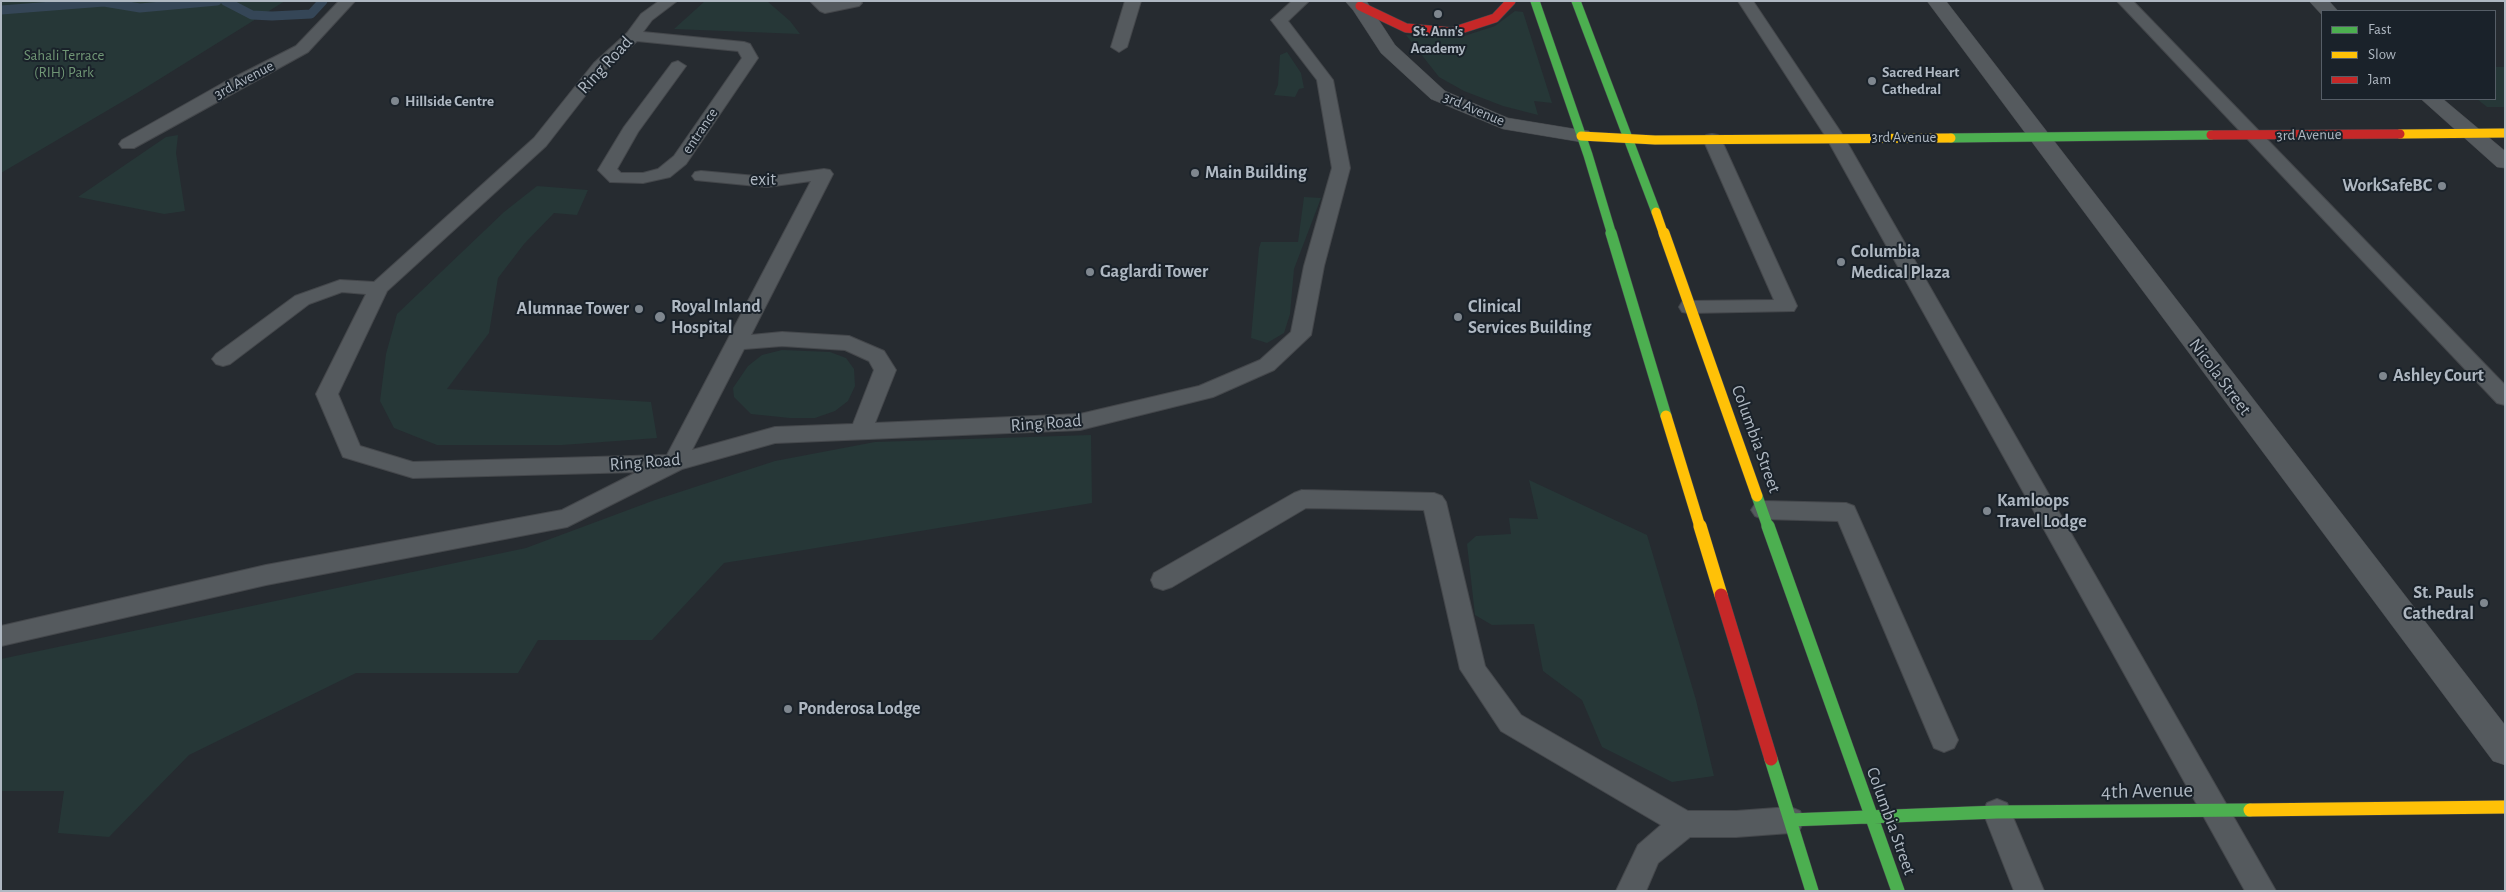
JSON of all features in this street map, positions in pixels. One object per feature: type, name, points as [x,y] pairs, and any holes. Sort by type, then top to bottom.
[{"type":"main road","points":[[1357,4],[1406,28],[1452,32],[1495,18],[1511,1]]},
{"type":"main road","points":[[1535,1],[1581,136],[1812,891]]},
{"type":"main road","name":"Columbia Street","points":[[1576,1],[1630,138],[1898,891]]},
{"type":"main road","name":"3rd Avenue","points":[[1581,136],[1712,139],[2505,133]]},
{"type":"main road","name":"4th Avenue","points":[[1790,820],[1997,812],[2505,807]]},
{"type":"street","name":"Nicola Street","points":[[1936,1],[2036,136],[2505,751]]},
{"type":"street","points":[[2318,1],[2328,10]]},
{"type":"street","name":"3rd Avenue","points":[[1357,4],[1388,49],[1438,95],[1503,123],[1581,136]]},
{"type":"street","points":[[2432,100],[2505,162]]},
{"type":"lane","name":"3rd Avenue","points":[[128,144],[229,87],[302,50],[348,1]]},
{"type":"lane","name":"Ring Road","points":[[670,1],[646,17],[632,36],[600,66],[540,142],[379,288],[327,394],[351,451],[413,470],[674,463],[775,434],[860,433],[1080,422],[1205,392],[1268,365],[1301,335],[1314,266],[1341,168],[1326,80],[1279,20],[1302,1]]},
{"type":"lane","points":[[817,1],[825,8],[854,3]]},
{"type":"lane","points":[[1119,47],[1133,1]]},
{"type":"lane","points":[[1745,1],[1835,137],[2190,762],[2261,891]]},
{"type":"lane","points":[[2124,1],[2505,398]]},
{"type":"lane","name":"entrance","points":[[632,36],[744,47],[750,58],[680,160],[664,172],[650,176],[616,178],[607,170],[630,131],[678,66]]},
{"type":"lane","points":[[1689,307],[1788,306],[1712,139]]},
{"type":"lane","name":"exit","points":[[701,176],[767,182],[824,174],[736,343]]},
{"type":"lane","points":[[223,359],[302,300],[340,286],[379,288]]},
{"type":"lane","points":[[1,636],[266,575],[567,518],[674,463],[736,343],[782,339],[850,343],[877,356],[884,370],[860,433]]},
{"type":"lane","points":[[1162,580],[1302,499],[1434,502],[1473,669],[1510,723],[1684,824],[1736,824],[1790,820]]},
{"type":"lane","points":[[1763,510],[1846,512],[1944,740]]},
{"type":"lane","points":[[1997,812],[2029,891]]},
{"type":"lane","points":[[1631,891],[1648,854],[1684,824]]},
{"type":"green space","name":"Sahali Terrace (RIH) Park","points":[[1,1],[285,1],[137,93],[1,173]]},
{"type":"green space","points":[[705,1],[767,1],[790,21],[800,34],[674,29]]},
{"type":"green space","points":[[1515,11],[1523,12],[1552,103],[1534,101],[1538,115],[1503,106],[1464,91],[1439,77],[1406,35],[1458,38],[1495,26]]},
{"type":"green space","points":[[1287,52],[1301,73],[1304,88],[1299,89],[1295,97],[1274,95],[1278,85],[1280,55]]},
{"type":"green space","points":[[2496,67],[2505,67],[2505,107],[2487,107],[2478,100],[2496,100]]},
{"type":"green space","points":[[178,135],[176,153],[185,211],[164,214],[78,197],[166,137]]},
{"type":"green space","points":[[537,186],[588,190],[577,215],[554,213],[524,244],[498,278],[489,333],[447,389],[651,402],[657,438],[562,445],[437,445],[394,428],[380,401],[386,354],[397,314],[504,212]]},
{"type":"green space","points":[[1304,197],[1321,198],[1294,269],[1290,314],[1284,333],[1267,343],[1251,338],[1261,242],[1298,242]]},
{"type":"green space","points":[[782,350],[830,352],[846,358],[854,369],[855,386],[848,401],[835,411],[815,418],[790,418],[751,414],[734,397],[733,388],[748,366],[762,355]]},
{"type":"green space","points":[[1091,435],[1092,503],[724,563],[652,640],[538,640],[518,673],[356,673],[189,755],[109,837],[58,833],[64,791],[1,791],[1,659],[526,548],[655,500],[775,461],[875,442]]},
{"type":"green space","points":[[1529,480],[1647,535],[1696,700],[1714,776],[1672,782],[1602,747],[1582,700],[1543,671],[1534,624],[1492,625],[1475,615],[1467,544],[1476,536],[1511,534],[1509,518],[1538,519]]},
{"type":"waterway","points":[[1,10],[104,2],[140,8],[217,1]]},
{"type":"waterway","points":[[225,1],[252,15],[272,16],[311,14],[323,1]]},
{"type":"traffic: fast","points":[[1535,1],[1588,155],[1666,416]]},
{"type":"traffic: fast","points":[[1576,1],[1656,212]]},
{"type":"traffic: fast","points":[[1951,138],[2211,135]]},
{"type":"traffic: fast","points":[[1757,496],[1898,891]]},
{"type":"traffic: fast","points":[[1771,759],[1812,891]]},
{"type":"traffic: fast","points":[[1790,820],[1997,812],[2250,810]]},
{"type":"traffic: slow","points":[[2400,134],[2505,133]]},
{"type":"traffic: slow","points":[[1581,136],[1655,140],[1951,138]]},
{"type":"traffic: slow","points":[[1656,212],[1757,496]]},
{"type":"traffic: slow","points":[[1666,416],[1721,595]]},
{"type":"traffic: slow","points":[[2250,810],[2505,807]]},
{"type":"traffic: jam","points":[[1360,6],[1406,28],[1452,32],[1495,18],[1511,1]]},
{"type":"traffic: jam","points":[[2211,135],[2400,134]]},
{"type":"traffic: jam","points":[[1721,595],[1771,759]]},
{"type":"place","name":"St. Ann's Academy","points":[[1438,14]]},
{"type":"place","name":"Sacred Heart Cathedral","points":[[1872,81]]},
{"type":"place","name":"Hillside Centre","points":[[395,101]]},
{"type":"place","name":"Main Building","points":[[1195,173]]},
{"type":"place","name":"WorkSafeBC","points":[[2442,186]]},
{"type":"place","name":"Columbia Medical Plaza","points":[[1841,262]]},
{"type":"place","name":"Gaglardi Tower","points":[[1090,272]]},
{"type":"place","name":"Alumnae Tower","points":[[639,309]]},
{"type":"place","name":"Royal Inland Hospital","points":[[660,317]]},
{"type":"place","name":"Clinical Services Building","points":[[1458,317]]},
{"type":"place","name":"Ashley Court","points":[[2383,376]]},
{"type":"place","name":"Kamloops Travel Lodge","points":[[1987,511]]},
{"type":"place","name":"St. Pauls Cathedral","points":[[2484,603]]},
{"type":"place","name":"Ponderosa Lodge","points":[[788,709]]}]
